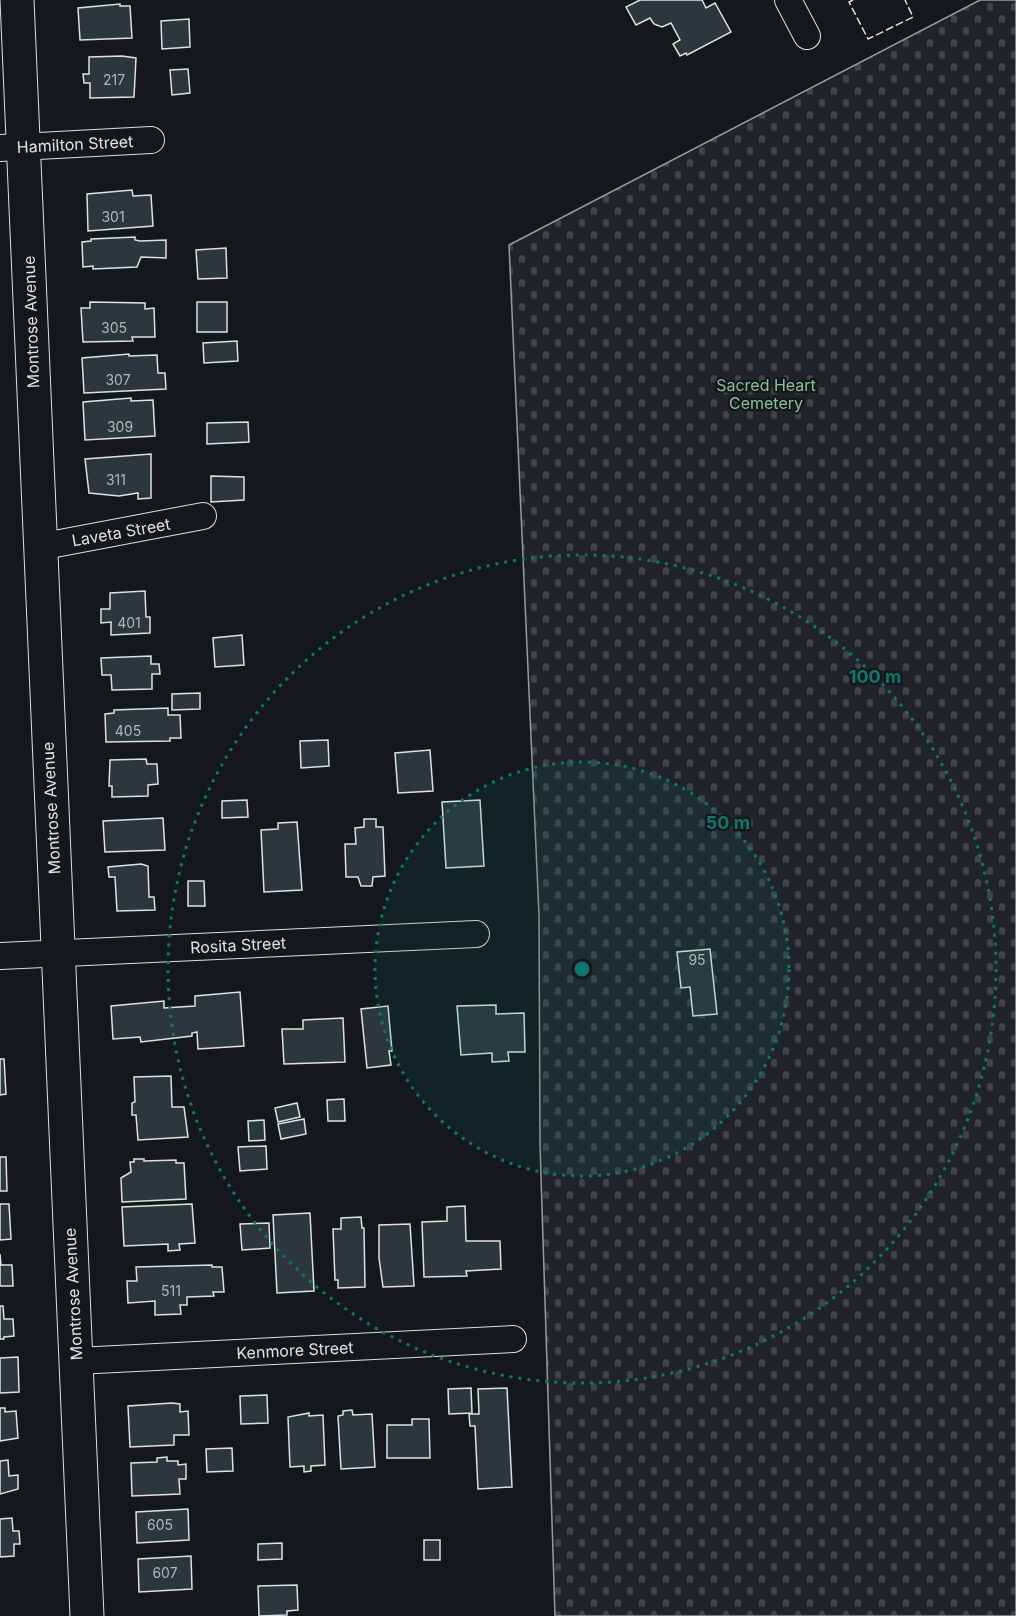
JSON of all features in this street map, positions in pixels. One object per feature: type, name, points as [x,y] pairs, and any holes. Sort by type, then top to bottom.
[{"type":"street","name":"Montrose Avenue","points":[[16,0],[12,147],[39,547],[87,1616]]},
{"type":"street","points":[[789,0],[807,36]]},
{"type":"street","name":"Hamilton Street","points":[[12,147],[151,140]]},
{"type":"street","name":"Laveta Street","points":[[39,547],[203,516]]},
{"type":"street","name":"Rosita Street","points":[[0,956],[476,934]]},
{"type":"street","name":"Kenmore Street","points":[[76,1361],[513,1339]]},
{"type":"green space","name":"Sacred Heart Cemetery","points":[[980,0],[1016,0],[1016,1616],[555,1616],[540,1145],[539,915],[509,245]]},
{"type":"building","points":[[640,0],[702,0],[706,8],[715,3],[731,32],[687,55],[686,53],[680,56],[673,44],[680,40],[671,23],[662,27],[654,24],[650,18],[636,25],[626,7]]},
{"type":"building","points":[[120,4],[120,6],[130,6],[132,38],[80,40],[78,8]]},
{"type":"building","points":[[189,19],[190,47],[162,49],[161,21]]},
{"type":"building","points":[[89,57],[136,58],[134,97],[90,98],[90,83],[84,83],[83,74],[89,74]]},
{"type":"building","points":[[188,69],[190,93],[172,95],[170,70]]},
{"type":"building","points":[[132,190],[133,196],[151,195],[153,226],[88,231],[87,194]]},
{"type":"building","points":[[135,237],[135,240],[140,241],[166,240],[166,258],[141,257],[137,267],[93,269],[93,266],[83,267],[82,242],[91,241],[91,239]]},
{"type":"building","points":[[226,248],[227,278],[198,279],[196,250]]},
{"type":"building","points":[[90,302],[145,303],[145,309],[154,308],[155,337],[132,337],[133,341],[83,342],[81,308],[90,308]]},
{"type":"building","points":[[197,302],[227,302],[227,332],[197,332]]},
{"type":"building","points":[[237,341],[238,361],[204,363],[203,343]]},
{"type":"building","points":[[129,354],[129,356],[157,355],[158,373],[165,373],[166,389],[84,393],[82,358]]},
{"type":"building","points":[[131,398],[131,401],[153,400],[155,436],[85,440],[83,402]]},
{"type":"building","points":[[248,422],[249,442],[207,444],[207,423]]},
{"type":"building","points":[[151,454],[151,498],[138,499],[138,493],[119,496],[89,493],[85,459]]},
{"type":"building","points":[[211,476],[244,477],[244,500],[211,502]]},
{"type":"building","points":[[145,591],[146,617],[150,617],[150,633],[111,635],[111,622],[101,623],[101,609],[110,609],[110,593]]},
{"type":"building","points":[[242,635],[244,665],[215,667],[213,638]]},
{"type":"building","points":[[151,656],[151,664],[159,664],[160,674],[152,674],[152,689],[112,690],[111,675],[102,675],[101,658]]},
{"type":"building","points":[[200,693],[200,709],[172,710],[172,694]]},
{"type":"building","points":[[168,708],[168,715],[180,715],[181,738],[170,738],[170,741],[106,742],[105,714],[114,713],[114,710]]},
{"type":"building","points":[[328,740],[329,766],[301,768],[300,741]]},
{"type":"building","points":[[430,750],[433,791],[398,793],[395,753]]},
{"type":"building","points":[[146,759],[147,764],[157,764],[158,784],[148,785],[148,796],[112,797],[112,786],[109,786],[110,760]]},
{"type":"building","points":[[247,800],[248,817],[222,818],[222,801]]},
{"type":"building","points":[[480,800],[484,866],[446,868],[442,802]]},
{"type":"building","points":[[163,818],[165,850],[105,852],[103,821]]},
{"type":"building","points":[[364,819],[376,819],[376,827],[383,827],[385,876],[373,877],[372,886],[361,886],[358,877],[346,877],[345,844],[356,844],[355,828],[364,827]]},
{"type":"building","points":[[297,822],[302,890],[264,892],[261,830],[278,829],[278,823]]},
{"type":"building","points":[[141,864],[148,866],[149,897],[154,897],[155,910],[117,911],[115,877],[109,877],[108,867]]},
{"type":"building","points":[[188,881],[204,881],[205,906],[188,906]]},
{"type":"building","points":[[710,949],[717,1014],[693,1016],[690,987],[681,988],[677,952]]},
{"type":"building","points":[[240,992],[244,1046],[198,1049],[197,1032],[192,1033],[192,1036],[141,1042],[140,1037],[113,1039],[111,1006],[164,1001],[164,1008],[195,1006],[195,996]]},
{"type":"building","points":[[496,1005],[496,1014],[524,1013],[525,1052],[508,1052],[509,1061],[492,1062],[492,1053],[461,1055],[457,1006]]},
{"type":"building","points":[[388,1006],[391,1065],[367,1068],[361,1009]]},
{"type":"building","points":[[343,1018],[345,1062],[284,1064],[282,1029],[303,1029],[303,1020]]},
{"type":"building","points":[[0,1059],[4,1059],[6,1094],[0,1095]]},
{"type":"building","points":[[171,1076],[172,1107],[184,1107],[188,1137],[138,1140],[136,1115],[132,1115],[132,1103],[135,1102],[134,1077]]},
{"type":"building","points":[[344,1099],[345,1121],[328,1121],[327,1100]]},
{"type":"building","points":[[297,1103],[300,1117],[278,1122],[275,1108]]},
{"type":"building","points":[[304,1119],[306,1134],[281,1139],[278,1124]]},
{"type":"building","points":[[264,1120],[265,1140],[249,1141],[248,1121]]},
{"type":"building","points":[[266,1146],[267,1169],[240,1171],[238,1147]]},
{"type":"building","points":[[0,1157],[6,1157],[7,1191],[0,1191]]},
{"type":"building","points":[[134,1159],[176,1160],[176,1163],[184,1163],[186,1199],[122,1202],[121,1178],[131,1172],[130,1162],[134,1162]]},
{"type":"building","points":[[0,1204],[9,1204],[11,1239],[0,1240]]},
{"type":"building","points":[[192,1204],[195,1243],[179,1244],[180,1250],[168,1251],[168,1244],[124,1246],[122,1207]]},
{"type":"building","points":[[465,1206],[466,1241],[500,1241],[501,1269],[466,1271],[467,1276],[424,1277],[422,1222],[447,1221],[447,1207]]},
{"type":"building","points":[[310,1213],[314,1291],[277,1293],[273,1215]]},
{"type":"building","points":[[361,1217],[362,1228],[364,1228],[365,1287],[338,1288],[338,1280],[335,1280],[333,1229],[341,1229],[341,1218]]},
{"type":"building","points":[[269,1223],[270,1248],[242,1250],[240,1224]]},
{"type":"building","points":[[410,1224],[414,1286],[383,1287],[379,1258],[379,1225]]},
{"type":"building","points":[[0,1254],[1,1265],[12,1265],[13,1286],[0,1286]]},
{"type":"building","points":[[212,1265],[212,1267],[222,1267],[224,1292],[213,1292],[214,1296],[187,1297],[187,1305],[180,1305],[181,1314],[155,1315],[155,1301],[128,1303],[127,1281],[137,1281],[136,1267]]},
{"type":"building","points":[[0,1306],[3,1306],[4,1319],[13,1319],[14,1336],[4,1337],[4,1339],[0,1339]]},
{"type":"building","points":[[18,1357],[19,1392],[0,1393],[0,1358]]},
{"type":"building","points":[[471,1388],[472,1413],[449,1414],[448,1389]]},
{"type":"building","points":[[507,1388],[512,1487],[478,1489],[475,1426],[470,1426],[469,1414],[479,1414],[478,1389]]},
{"type":"building","points":[[267,1395],[268,1423],[241,1424],[240,1396]]},
{"type":"building","points":[[180,1404],[180,1412],[188,1411],[189,1435],[174,1435],[174,1445],[130,1447],[128,1406]]},
{"type":"building","points":[[0,1408],[5,1408],[5,1412],[16,1411],[18,1438],[0,1441]]},
{"type":"building","points":[[352,1410],[353,1415],[372,1414],[375,1467],[341,1469],[338,1416],[343,1415],[343,1411]]},
{"type":"building","points":[[309,1413],[309,1416],[323,1415],[325,1465],[311,1466],[311,1471],[304,1472],[304,1466],[290,1467],[288,1417]]},
{"type":"building","points":[[412,1419],[429,1419],[430,1458],[387,1458],[387,1425],[412,1425]]},
{"type":"building","points":[[232,1448],[233,1471],[207,1472],[206,1449]]},
{"type":"building","points":[[167,1457],[167,1461],[178,1461],[178,1465],[186,1464],[186,1479],[179,1479],[180,1494],[132,1496],[131,1463],[157,1462],[157,1458]]},
{"type":"building","points":[[8,1460],[9,1476],[18,1475],[18,1489],[0,1494],[0,1461]]},
{"type":"building","points":[[188,1509],[189,1540],[137,1543],[136,1512]]},
{"type":"building","points":[[12,1518],[13,1531],[19,1531],[20,1544],[14,1544],[14,1556],[0,1557],[0,1519]]},
{"type":"building","points":[[424,1540],[440,1540],[440,1560],[424,1560]]},
{"type":"building","points":[[282,1543],[282,1559],[258,1560],[258,1544]]},
{"type":"building","points":[[191,1556],[192,1589],[139,1592],[138,1559]]},
{"type":"building","points":[[297,1585],[298,1610],[287,1611],[287,1615],[259,1616],[258,1586]]},
{"type":"fence","points":[[853,0],[849,2],[868,39],[913,17],[905,0]]}]
